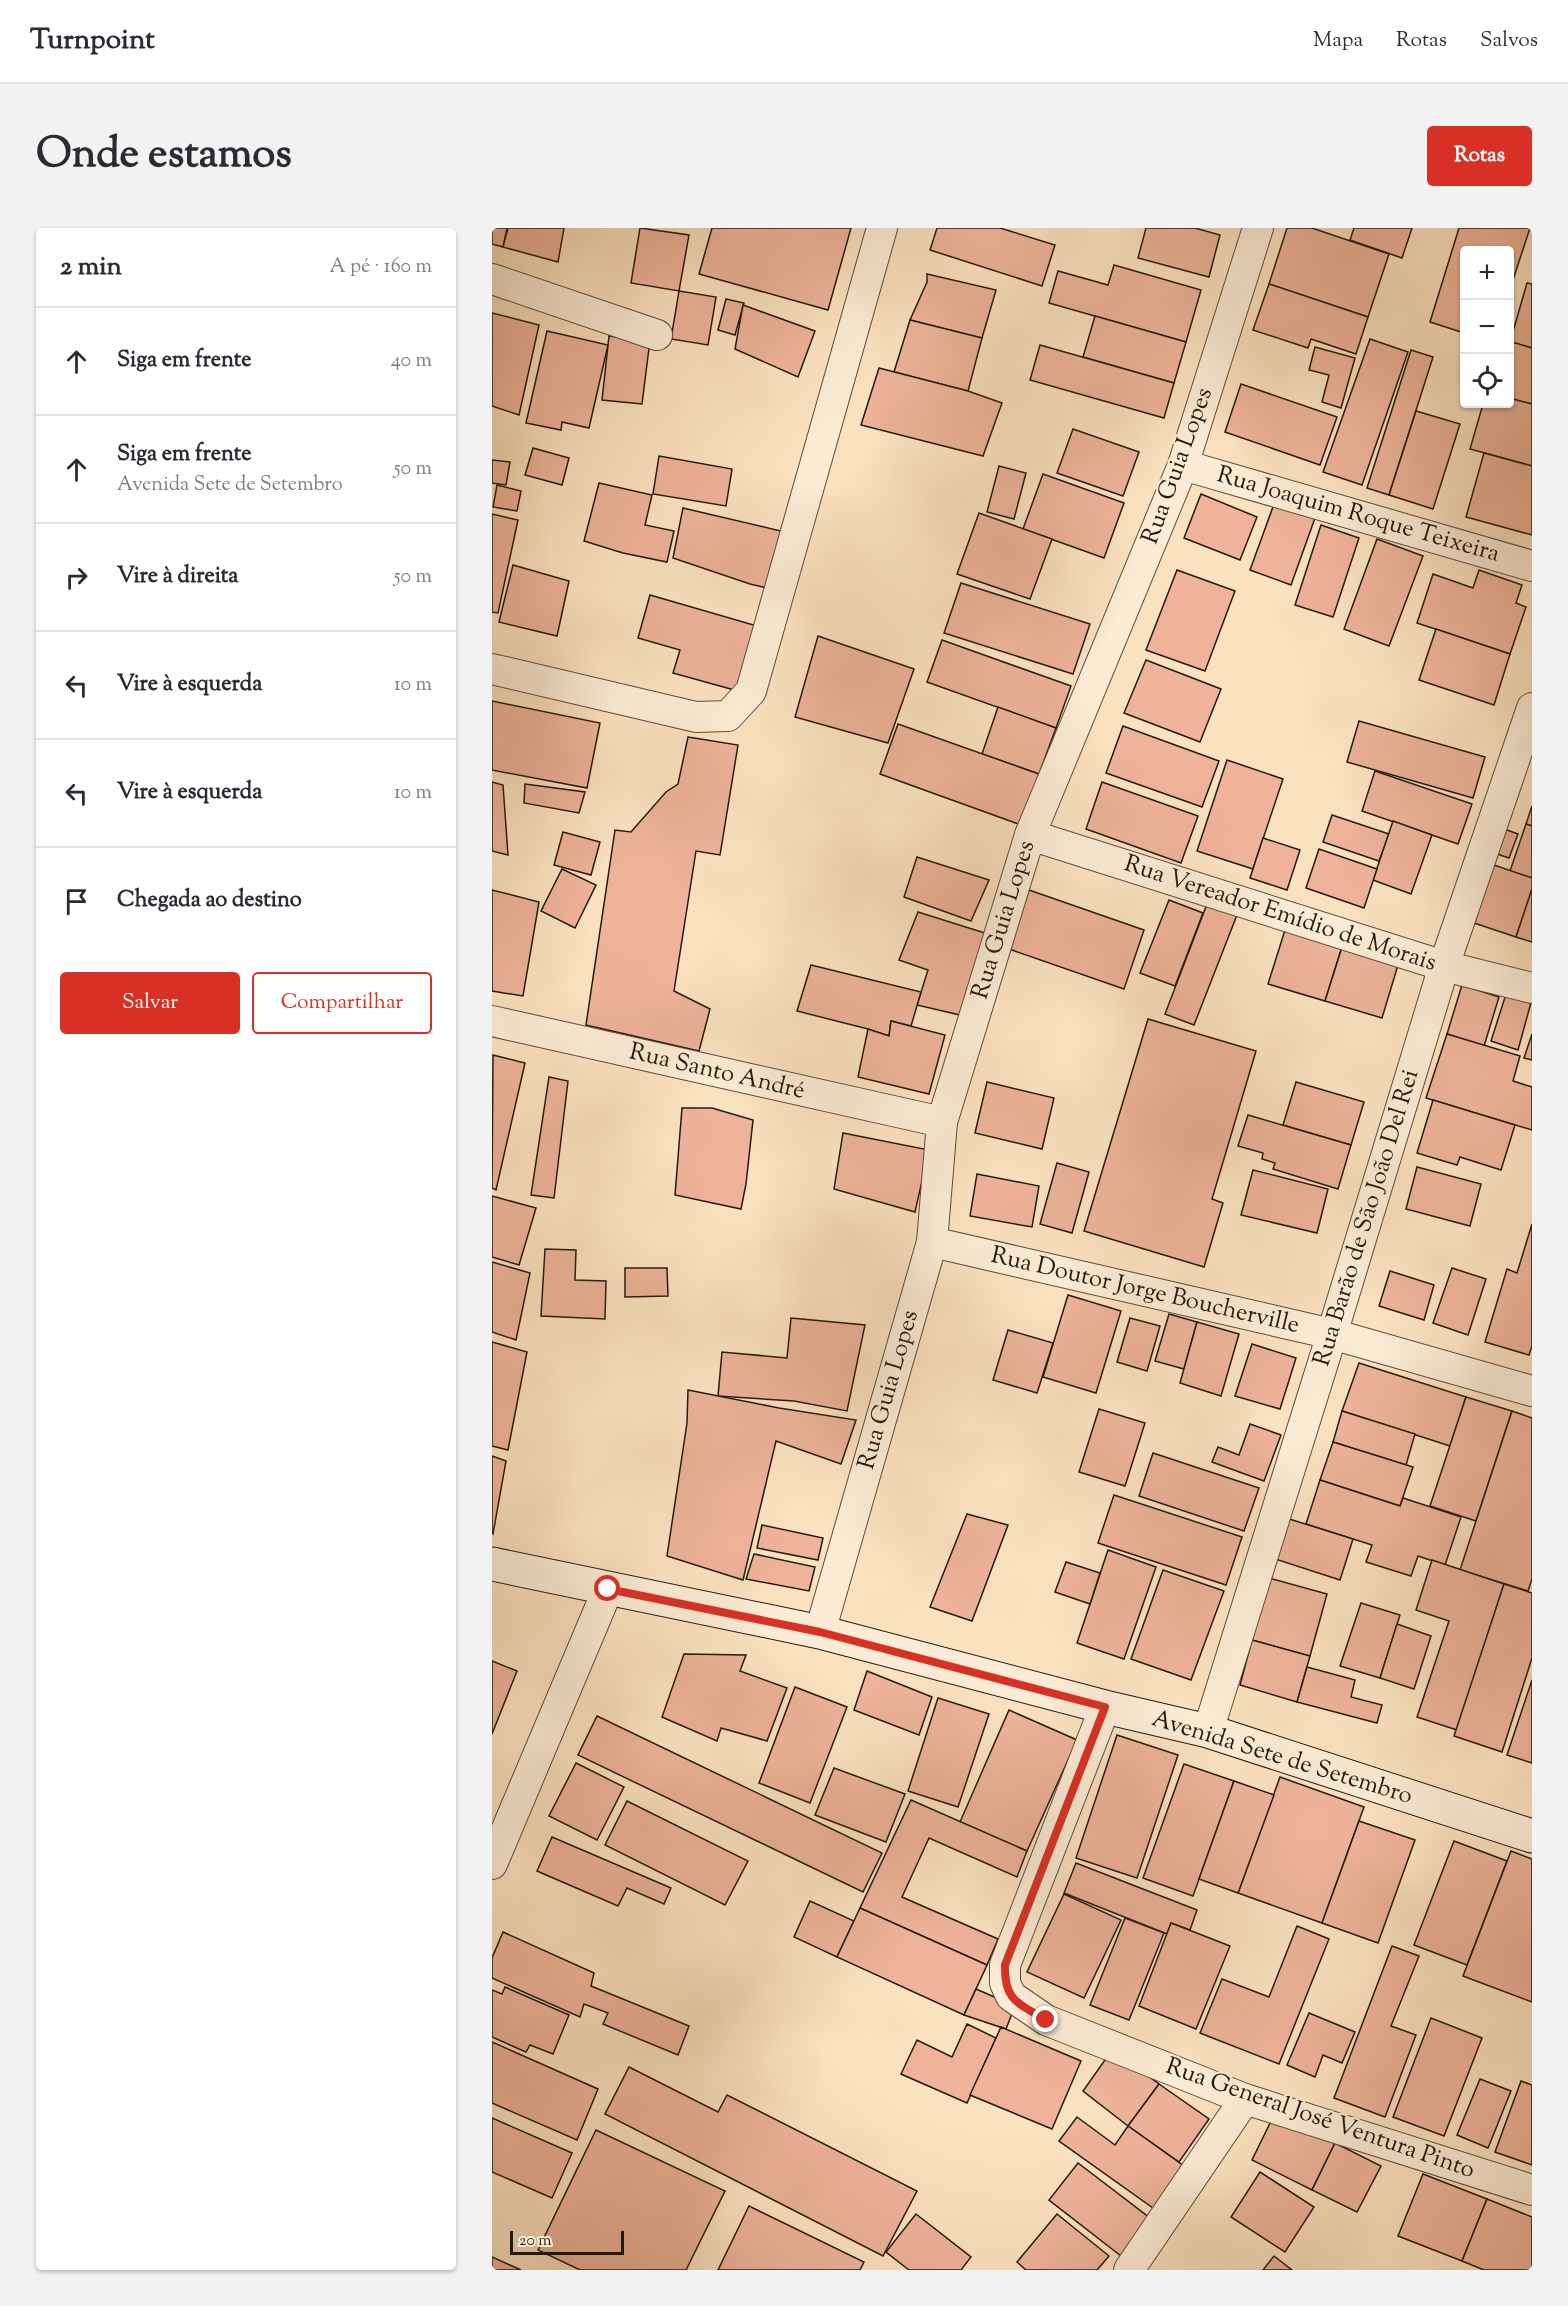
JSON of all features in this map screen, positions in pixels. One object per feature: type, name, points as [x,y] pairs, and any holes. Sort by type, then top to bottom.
[{"type":"main road","name":"Avenida Sete de Setembro","points":[[492,1564],[820,1632],[1105,1707],[1208,1731],[1532,1836]]},
{"type":"street","points":[[492,669],[696,717],[728,716],[752,692],[882,228]]},
{"type":"street","name":"Rua Guia Lopes","points":[[820,1632],[932,1242],[942,1122],[1030,835],[1183,465],[1258,228]]},
{"type":"street","points":[[492,279],[657,335]]},
{"type":"street","name":"Rua Joaquim Roque Teixeira","points":[[1183,465],[1532,566]]},
{"type":"street","name":"Rua Barão de São João Del Rei","points":[[1208,1731],[1444,966],[1532,708]]},
{"type":"street","name":"Rua Vereador Emídio de Morais","points":[[1030,835],[1444,966],[1532,988]]},
{"type":"street","name":"Rua Santo André","points":[[492,1021],[942,1122]]},
{"type":"street","name":"Rua Doutor Jorge Boucherville","points":[[932,1242],[1332,1334],[1532,1391]]},
{"type":"street","points":[[492,1864],[608,1589]]},
{"type":"street","name":"Rua General José Ventura Pinto","points":[[1105,1707],[1005,1965],[1005,1983],[1011,1996],[1046,2020],[1245,2099],[1532,2190]]},
{"type":"street","points":[[1129,2270],[1245,2099]]},
{"type":"building","points":[[492,228],[507,228],[503,247],[492,244]]},
{"type":"building","points":[[508,228],[564,228],[558,262],[503,247]]},
{"type":"building","points":[[640,228],[689,235],[679,291],[631,283]]},
{"type":"building","points":[[712,228],[851,228],[828,310],[699,274]]},
{"type":"building","points":[[937,228],[1000,228],[1055,245],[1042,286],[930,250]]},
{"type":"building","points":[[1146,228],[1195,228],[1220,235],[1209,277],[1138,258]]},
{"type":"building","points":[[1287,228],[1312,228],[1389,254],[1368,317],[1269,284]]},
{"type":"building","points":[[1354,228],[1412,228],[1402,258],[1350,240]]},
{"type":"building","points":[[1459,228],[1530,228],[1514,277],[1514,246],[1460,246],[1460,332],[1430,322]]},
{"type":"building","points":[[1114,265],[1201,290],[1186,342],[1049,303],[1058,271],[1108,285]]},
{"type":"building","points":[[927,274],[996,290],[982,338],[910,320],[927,282]]},
{"type":"building","points":[[1527,283],[1532,284],[1532,348],[1514,343],[1514,328]]},
{"type":"building","points":[[1269,284],[1368,317],[1356,354],[1311,339],[1308,348],[1253,330]]},
{"type":"building","points":[[679,291],[716,297],[708,345],[671,339]]},
{"type":"building","points":[[726,299],[744,303],[735,335],[718,330]]},
{"type":"building","points":[[743,305],[815,331],[798,377],[735,349]]},
{"type":"building","points":[[492,313],[539,325],[519,415],[492,406]]},
{"type":"building","points":[[1095,316],[1186,342],[1174,383],[1083,357]]},
{"type":"building","points":[[910,320],[982,338],[968,391],[894,372]]},
{"type":"building","points":[[547,331],[608,345],[589,428],[562,422],[561,430],[526,423]]},
{"type":"building","points":[[609,336],[650,340],[642,404],[602,400]]},
{"type":"building","points":[[1370,339],[1408,352],[1362,485],[1323,472]]},
{"type":"building","points":[[1514,343],[1532,348],[1532,404],[1514,399]]},
{"type":"building","points":[[1040,345],[1174,383],[1164,418],[1030,380]]},
{"type":"building","points":[[1315,347],[1355,358],[1341,408],[1322,402],[1329,375],[1309,370]]},
{"type":"building","points":[[1411,350],[1433,357],[1389,495],[1367,488]]},
{"type":"building","points":[[879,368],[968,391],[1002,403],[983,456],[861,425]]},
{"type":"building","points":[[1241,384],[1337,417],[1320,465],[1225,432]]},
{"type":"building","points":[[1514,399],[1532,404],[1532,466],[1470,449],[1482,408],[1514,408]]},
{"type":"building","points":[[1416,411],[1460,424],[1433,509],[1389,495]]},
{"type":"building","points":[[1073,429],[1139,452],[1123,496],[1057,473]]},
{"type":"building","points":[[533,448],[569,458],[562,485],[525,475]]},
{"type":"building","points":[[1484,453],[1532,466],[1532,535],[1466,517]]},
{"type":"building","points":[[659,456],[732,469],[726,506],[653,494]]},
{"type":"building","points":[[492,460],[510,462],[506,485],[492,483]]},
{"type":"building","points":[[999,466],[1026,473],[1014,519],[987,512]]},
{"type":"building","points":[[1043,474],[1124,503],[1104,558],[1023,529]]},
{"type":"building","points":[[599,483],[652,495],[645,525],[674,531],[667,562],[623,553],[584,541]]},
{"type":"building","points":[[497,485],[521,491],[517,511],[493,507]]},
{"type":"building","points":[[1201,494],[1257,517],[1240,560],[1184,538]]},
{"type":"building","points":[[1274,504],[1315,518],[1291,585],[1250,570]]},
{"type":"building","points":[[683,508],[785,532],[771,589],[673,558]]},
{"type":"building","points":[[979,513],[1052,539],[1030,599],[957,574]]},
{"type":"building","points":[[492,514],[518,520],[498,613],[492,612]]},
{"type":"building","points":[[1321,525],[1359,538],[1333,617],[1295,605]]},
{"type":"building","points":[[1377,539],[1423,556],[1389,646],[1344,629]]},
{"type":"building","points":[[513,565],[569,581],[557,636],[499,622]]},
{"type":"building","points":[[1177,570],[1235,591],[1205,671],[1146,650]]},
{"type":"building","points":[[1479,570],[1522,585],[1516,603],[1526,607],[1510,654],[1417,623],[1433,574],[1473,588]]},
{"type":"building","points":[[961,583],[1090,624],[1073,674],[944,633]]},
{"type":"building","points":[[650,595],[757,626],[738,691],[673,673],[680,650],[638,638]]},
{"type":"building","points":[[1436,629],[1510,654],[1494,705],[1419,680]]},
{"type":"building","points":[[818,636],[914,669],[888,743],[795,717]]},
{"type":"building","points":[[942,640],[1071,686],[1056,728],[927,682]]},
{"type":"building","points":[[1146,660],[1221,689],[1200,742],[1124,713]]},
{"type":"building","points":[[492,701],[600,723],[587,788],[492,770]]},
{"type":"building","points":[[998,707],[1056,728],[1039,774],[982,754]]},
{"type":"building","points":[[1359,721],[1485,757],[1473,798],[1347,762]]},
{"type":"building","points":[[898,724],[1039,774],[1021,825],[880,774]]},
{"type":"building","points":[[1123,726],[1219,761],[1202,807],[1106,773]]},
{"type":"building","points":[[688,737],[738,745],[720,855],[696,851],[674,991],[710,1009],[699,1051],[586,1025],[615,830],[631,832],[666,792],[678,784]]},
{"type":"building","points":[[1227,760],[1283,779],[1253,869],[1197,851]]},
{"type":"building","points":[[1375,771],[1472,804],[1458,844],[1362,811]]},
{"type":"building","points":[[492,782],[503,785],[508,855],[492,851]]},
{"type":"building","points":[[1102,782],[1198,816],[1181,863],[1086,829]]},
{"type":"building","points":[[525,784],[585,792],[579,813],[524,803]]},
{"type":"building","points":[[1532,806],[1532,826],[1526,824]]},
{"type":"building","points":[[1332,815],[1389,834],[1379,861],[1323,842]]},
{"type":"building","points":[[1393,821],[1432,835],[1411,894],[1373,880]]},
{"type":"building","points":[[1526,824],[1532,826],[1532,878],[1510,871]]},
{"type":"building","points":[[1496,826],[1518,834],[1509,858],[1488,851]]},
{"type":"building","points":[[563,832],[600,842],[591,875],[554,865]]},
{"type":"building","points":[[1263,838],[1300,850],[1287,890],[1250,878]]},
{"type":"building","points":[[1319,849],[1377,869],[1364,908],[1306,888]]},
{"type":"building","points":[[917,857],[989,880],[971,921],[904,897]]},
{"type":"building","points":[[1494,865],[1532,878],[1532,889],[1516,937],[1474,923]]},
{"type":"building","points":[[562,869],[596,885],[575,928],[541,911]]},
{"type":"building","points":[[1532,889],[1532,942],[1516,937]]},
{"type":"building","points":[[492,890],[539,902],[523,996],[492,991]]},
{"type":"building","points":[[1029,890],[1144,930],[1124,989],[1009,949]]},
{"type":"building","points":[[1169,900],[1203,913],[1175,986],[1140,973]]},
{"type":"building","points":[[1207,904],[1237,915],[1194,1025],[1165,1014]]},
{"type":"building","points":[[918,912],[988,934],[960,1015],[917,1005],[928,970],[899,960]]},
{"type":"building","points":[[1285,930],[1342,947],[1325,1001],[1268,984]]},
{"type":"building","points":[[1342,947],[1398,965],[1382,1018],[1325,1001]]},
{"type":"building","points":[[811,965],[921,992],[911,1026],[891,1021],[889,1036],[797,1011]]},
{"type":"building","points":[[1462,985],[1499,997],[1484,1046],[1447,1034]]},
{"type":"building","points":[[1507,991],[1532,999],[1518,1050],[1491,1041]]},
{"type":"building","points":[[1148,1019],[1256,1051],[1212,1199],[1223,1203],[1204,1267],[1084,1231]]},
{"type":"building","points":[[891,1021],[945,1035],[929,1094],[858,1077],[868,1029],[889,1036]]},
{"type":"building","points":[[1447,1034],[1520,1056],[1513,1081],[1532,1087],[1532,1130],[1426,1098]]},
{"type":"building","points":[[1532,1034],[1532,1060],[1524,1058]]},
{"type":"building","points":[[493,1055],[525,1063],[496,1190],[492,1188]]},
{"type":"building","points":[[549,1077],[568,1081],[554,1198],[531,1195]]},
{"type":"building","points":[[987,1082],[1054,1098],[1042,1149],[975,1133]]},
{"type":"building","points":[[1296,1082],[1364,1102],[1351,1145],[1283,1125]]},
{"type":"building","points":[[1433,1100],[1515,1125],[1501,1170],[1460,1157],[1457,1165],[1417,1153]]},
{"type":"building","points":[[682,1108],[712,1108],[753,1120],[741,1209],[675,1195]]},
{"type":"building","points":[[1248,1115],[1351,1145],[1338,1189],[1273,1169],[1275,1163],[1262,1159],[1263,1153],[1238,1146]]},
{"type":"building","points":[[843,1133],[929,1150],[915,1212],[834,1189]]},
{"type":"building","points":[[1057,1163],[1089,1172],[1072,1233],[1040,1224]]},
{"type":"building","points":[[1417,1167],[1481,1184],[1470,1226],[1406,1209]]},
{"type":"building","points":[[1253,1170],[1328,1189],[1317,1233],[1241,1215]]},
{"type":"building","points":[[977,1174],[1039,1186],[1032,1227],[970,1216]]},
{"type":"building","points":[[492,1196],[536,1208],[519,1265],[492,1257]]},
{"type":"building","points":[[1532,1224],[1532,1346],[1529,1355],[1485,1342],[1507,1269],[1517,1273]]},
{"type":"building","points":[[545,1249],[576,1250],[575,1280],[606,1281],[605,1319],[541,1316]]},
{"type":"building","points":[[492,1262],[530,1273],[516,1340],[492,1332]]},
{"type":"building","points":[[625,1268],[667,1268],[668,1296],[625,1297]]},
{"type":"building","points":[[1452,1268],[1486,1279],[1468,1335],[1433,1323]]},
{"type":"building","points":[[1390,1271],[1434,1285],[1424,1320],[1379,1306]]},
{"type":"building","points":[[1068,1295],[1121,1311],[1096,1393],[1043,1377]]},
{"type":"building","points":[[1169,1314],[1197,1322],[1184,1369],[1155,1361]]},
{"type":"building","points":[[791,1318],[865,1325],[847,1411],[794,1401],[718,1396],[722,1352],[787,1358]]},
{"type":"building","points":[[1130,1318],[1160,1326],[1147,1371],[1117,1362]]},
{"type":"building","points":[[1197,1322],[1239,1334],[1221,1396],[1180,1383]]},
{"type":"building","points":[[1008,1330],[1053,1343],[1037,1393],[993,1380]]},
{"type":"building","points":[[492,1342],[527,1352],[508,1450],[492,1446]]},
{"type":"building","points":[[1252,1344],[1296,1358],[1280,1409],[1235,1396]]},
{"type":"building","points":[[1359,1363],[1466,1397],[1450,1446],[1342,1411]]},
{"type":"building","points":[[688,1390],[856,1420],[841,1464],[776,1441],[743,1580],[667,1556],[687,1423]]},
{"type":"building","points":[[1466,1397],[1512,1411],[1476,1521],[1430,1506]]},
{"type":"building","points":[[1099,1409],[1145,1423],[1125,1486],[1079,1472]]},
{"type":"building","points":[[1342,1411],[1415,1434],[1406,1465],[1333,1442]]},
{"type":"building","points":[[1512,1411],[1532,1418],[1532,1579],[1528,1591],[1460,1570]]},
{"type":"building","points":[[1250,1424],[1281,1435],[1264,1481],[1212,1462],[1218,1447],[1239,1455]]},
{"type":"building","points":[[1333,1442],[1413,1467],[1400,1506],[1320,1480]]},
{"type":"building","points":[[1153,1453],[1259,1488],[1244,1531],[1139,1496]]},
{"type":"building","points":[[492,1456],[506,1461],[493,1534],[492,1533]]},
{"type":"building","points":[[1320,1480],[1400,1506],[1403,1498],[1461,1517],[1445,1565],[1418,1556],[1411,1576],[1366,1562],[1372,1545],[1306,1524]]},
{"type":"building","points":[[1114,1495],[1242,1537],[1226,1585],[1098,1543]]},
{"type":"building","points":[[967,1514],[1008,1525],[972,1621],[930,1607]]},
{"type":"building","points":[[1283,1517],[1353,1539],[1340,1580],[1269,1557]]},
{"type":"building","points":[[762,1525],[823,1538],[818,1560],[757,1548]]},
{"type":"building","points":[[1108,1550],[1156,1567],[1124,1659],[1077,1643]]},
{"type":"building","points":[[754,1554],[815,1567],[809,1591],[746,1579]]},
{"type":"building","points":[[1432,1560],[1504,1584],[1457,1730],[1417,1717],[1449,1621],[1416,1610]]},
{"type":"building","points":[[1066,1562],[1100,1573],[1090,1604],[1055,1592]]},
{"type":"building","points":[[1163,1570],[1224,1591],[1191,1680],[1131,1659]]},
{"type":"building","points":[[1269,1578],[1327,1594],[1310,1656],[1252,1640]]},
{"type":"building","points":[[1504,1584],[1532,1593],[1532,1658],[1502,1752],[1454,1736]]},
{"type":"building","points":[[1361,1603],[1400,1615],[1380,1678],[1340,1666]]},
{"type":"building","points":[[1397,1624],[1431,1636],[1414,1689],[1380,1678]]},
{"type":"building","points":[[1252,1640],[1310,1656],[1297,1702],[1240,1685]]},
{"type":"building","points":[[684,1654],[746,1655],[740,1671],[787,1688],[767,1741],[721,1728],[717,1741],[662,1717]]},
{"type":"building","points":[[492,1661],[517,1671],[492,1734]]},
{"type":"building","points":[[1307,1667],[1355,1680],[1351,1697],[1382,1705],[1377,1723],[1297,1702]]},
{"type":"building","points":[[867,1671],[932,1697],[919,1735],[854,1710]]},
{"type":"building","points":[[1532,1680],[1532,1763],[1507,1755]]},
{"type":"building","points":[[795,1687],[847,1707],[810,1803],[759,1783]]},
{"type":"building","points":[[938,1698],[989,1714],[958,1807],[908,1791]]},
{"type":"building","points":[[1009,1710],[1077,1740],[1027,1851],[960,1822]]},
{"type":"building","points":[[597,1716],[882,1853],[863,1892],[578,1755]]},
{"type":"building","points":[[1117,1735],[1178,1755],[1137,1878],[1076,1858]]},
{"type":"building","points":[[576,1763],[624,1787],[597,1840],[549,1816]]},
{"type":"building","points":[[1184,1764],[1234,1781],[1193,1896],[1143,1878]]},
{"type":"building","points":[[834,1768],[905,1794],[886,1842],[815,1815]]},
{"type":"building","points":[[1280,1777],[1364,1807],[1322,1923],[1238,1893]]},
{"type":"building","points":[[1234,1781],[1274,1795],[1238,1893],[1199,1879]]},
{"type":"building","points":[[911,1800],[1027,1851],[1017,1877],[929,1838],[902,1897],[998,1939],[987,1965],[860,1908]]},
{"type":"building","points":[[627,1801],[748,1861],[725,1905],[605,1845]]},
{"type":"building","points":[[1359,1821],[1415,1840],[1378,1943],[1322,1923]]},
{"type":"building","points":[[552,1837],[671,1888],[664,1904],[627,1888],[618,1906],[537,1871]]},
{"type":"building","points":[[1454,1841],[1507,1861],[1467,1965],[1414,1945]]},
{"type":"building","points":[[1511,1851],[1532,1859],[1532,2002],[1463,1976]]},
{"type":"building","points":[[1076,1863],[1197,1910],[1190,1930],[1171,1923],[1167,1934],[1064,1893]]},
{"type":"building","points":[[1064,1894],[1121,1920],[1084,1998],[1027,1972]]},
{"type":"building","points":[[810,1901],[854,1921],[837,1957],[794,1937]]},
{"type":"building","points":[[860,1908],[987,1965],[964,2015],[837,1957]]},
{"type":"building","points":[[1125,1918],[1164,1933],[1129,2020],[1090,2005]]},
{"type":"building","points":[[1171,1923],[1230,1946],[1196,2029],[1139,2006]]},
{"type":"building","points":[[1297,1926],[1329,1939],[1279,2064],[1200,2033],[1222,1979],[1269,1997]]},
{"type":"building","points":[[503,1932],[594,1973],[591,1986],[689,2026],[678,2055],[603,2024],[608,2013],[584,2004],[580,2017],[492,1978],[492,1958]]},
{"type":"building","points":[[1392,1946],[1419,1956],[1391,2026],[1416,2035],[1385,2117],[1334,2098]]},
{"type":"building","points":[[505,1987],[569,2015],[553,2054],[530,2045],[526,2052],[492,2037],[492,1990],[502,1994]]},
{"type":"building","points":[[976,1989],[1015,2006],[1006,2029],[964,2015]]},
{"type":"building","points":[[1309,2013],[1355,2032],[1342,2063],[1323,2055],[1315,2077],[1287,2065]]},
{"type":"building","points":[[1431,2018],[1482,2038],[1444,2136],[1393,2117]]},
{"type":"building","points":[[967,2024],[996,2038],[967,2103],[901,2074],[917,2040],[952,2057]]},
{"type":"building","points":[[1001,2027],[1081,2061],[1052,2129],[970,2095]]},
{"type":"building","points":[[492,2042],[598,2089],[577,2140],[492,2103]]},
{"type":"building","points":[[1112,2050],[1159,2084],[1128,2126],[1083,2091]]},
{"type":"building","points":[[629,2067],[718,2112],[727,2095],[917,2191],[883,2256],[605,2114]]},
{"type":"building","points":[[1480,2079],[1511,2091],[1488,2148],[1457,2135]]},
{"type":"building","points":[[1521,2081],[1532,2085],[1532,2165],[1495,2152]]},
{"type":"building","points":[[1159,2084],[1209,2119],[1179,2162],[1128,2126]]},
{"type":"building","points":[[1275,2113],[1335,2143],[1312,2190],[1252,2160]]},
{"type":"building","points":[[1077,2117],[1115,2145],[1128,2126],[1184,2166],[1153,2208],[1059,2141]]},
{"type":"building","points":[[492,2118],[572,2153],[552,2198],[492,2172]]},
{"type":"building","points":[[596,2130],[725,2191],[686,2270],[580,2270],[538,2250]]},
{"type":"building","points":[[1335,2143],[1381,2166],[1357,2212],[1312,2190]]},
{"type":"building","points":[[1078,2163],[1150,2218],[1121,2256],[1049,2200]]},
{"type":"building","points":[[1260,2172],[1314,2207],[1285,2252],[1231,2217]]},
{"type":"building","points":[[1423,2174],[1487,2199],[1462,2261],[1398,2236]]},
{"type":"building","points":[[1487,2199],[1532,2217],[1532,2270],[1484,2270],[1462,2261]]},
{"type":"building","points":[[749,2206],[864,2262],[860,2270],[718,2270]]},
{"type":"building","points":[[916,2214],[971,2257],[961,2270],[909,2270],[886,2252]]},
{"type":"building","points":[[1057,2214],[1109,2256],[1097,2270],[1026,2270],[1017,2262]]},
{"type":"building","points":[[1274,2256],[1292,2270],[1263,2270]]},
{"type":"building","points":[[492,2257],[521,2270],[492,2270]]},
{"type":"route","points":[[608,1589],[820,1632],[1105,1707],[1005,1965],[1005,1983],[1011,1996],[1046,2020]]}]
